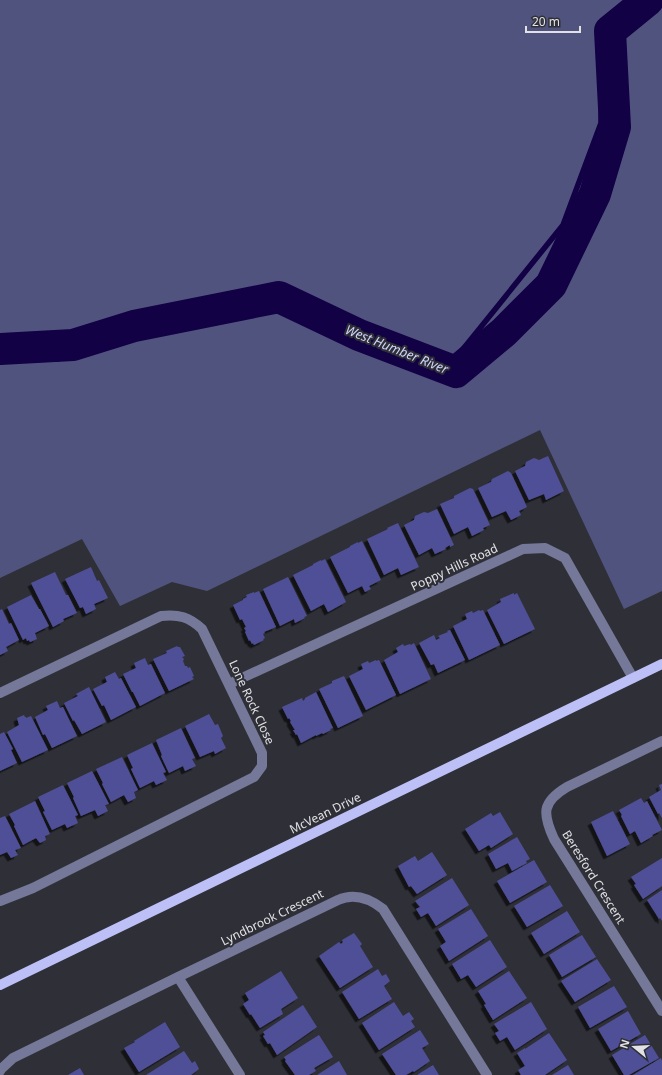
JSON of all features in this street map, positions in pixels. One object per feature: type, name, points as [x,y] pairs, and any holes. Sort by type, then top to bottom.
[{"type":"main road","name":"McVean Drive","points":[[0,985],[662,664]]},
{"type":"street","name":"Poppy Hills Road","points":[[229,684],[523,549],[545,548],[565,558],[633,678]]},
{"type":"street","name":"Lone Rock Close","points":[[0,693],[161,616],[184,616],[194,621],[202,629],[262,753],[262,766],[254,777],[33,888],[0,901]]},
{"type":"street","name":"Beresford Crescent","points":[[662,741],[563,789],[550,800],[546,814],[554,839],[662,1010]]},
{"type":"street","name":"Lyndbrook Crescent","points":[[0,1071],[13,1058],[346,896],[354,896],[376,903],[382,908],[487,1075]]},
{"type":"street","points":[[178,977],[240,1075]]},
{"type":"shaded area","points":[[0,0],[662,0],[662,591],[624,609],[540,430],[207,591],[172,582],[120,606],[82,539],[0,578]]},
{"type":"building","points":[[548,456],[564,491],[546,500],[544,494],[529,500],[515,471],[525,466],[526,462],[534,458],[539,460]]},
{"type":"building","points":[[508,471],[511,473],[527,507],[519,511],[521,515],[511,520],[506,511],[492,517],[478,488]]},
{"type":"building","points":[[470,488],[473,489],[490,525],[472,536],[468,527],[454,534],[440,504],[454,498],[454,496]]},
{"type":"building","points":[[437,509],[454,545],[450,547],[450,545],[445,548],[446,549],[435,554],[432,548],[419,555],[404,525],[414,520],[415,516]]},
{"type":"building","points":[[398,523],[419,567],[401,575],[398,568],[384,575],[367,539]]},
{"type":"building","points":[[362,541],[381,580],[369,586],[371,589],[365,592],[362,586],[348,593],[330,557]]},
{"type":"building","points":[[325,559],[346,602],[328,612],[324,604],[311,611],[293,575]]},
{"type":"building","points":[[91,567],[97,581],[99,580],[108,598],[94,604],[96,609],[86,614],[83,607],[80,608],[65,579]]},
{"type":"building","points":[[55,572],[77,613],[63,619],[64,621],[53,627],[31,583]]},
{"type":"building","points":[[288,577],[307,616],[295,623],[294,619],[280,626],[263,589]]},
{"type":"building","points":[[259,591],[276,627],[264,632],[264,640],[254,645],[250,640],[249,641],[244,628],[246,627],[242,619],[240,620],[233,605],[247,597],[246,595]]},
{"type":"building","points":[[514,593],[514,595],[517,593],[535,629],[504,644],[487,610],[501,602],[500,599]]},
{"type":"building","points":[[31,595],[49,626],[35,633],[37,639],[30,642],[29,640],[27,641],[26,638],[23,640],[7,607]]},
{"type":"building","points":[[2,609],[19,640],[6,647],[8,651],[0,655],[0,610]]},
{"type":"building","points":[[483,610],[500,645],[469,660],[453,626],[467,619],[465,614],[472,611],[473,613]]},
{"type":"building","points":[[450,630],[465,660],[438,673],[434,664],[431,665],[419,643],[434,635],[436,640],[440,638],[438,636]]},
{"type":"building","points":[[414,643],[431,679],[400,694],[384,660],[398,652],[396,648],[403,644],[404,646]]},
{"type":"building","points":[[177,646],[180,647],[185,656],[182,657],[184,659],[183,661],[185,666],[188,668],[190,667],[194,676],[192,677],[194,679],[169,691],[153,659],[167,653],[166,651]]},
{"type":"building","points":[[145,658],[148,665],[151,664],[165,693],[140,706],[123,674],[136,668],[134,663]]},
{"type":"building","points":[[379,660],[396,695],[366,710],[349,676],[363,669],[361,664]]},
{"type":"building","points":[[115,672],[119,679],[121,678],[136,707],[111,720],[104,705],[102,706],[93,689],[107,682],[105,677]]},
{"type":"building","points":[[344,676],[363,716],[338,728],[319,689]]},
{"type":"building","points":[[89,687],[106,722],[82,734],[74,720],[73,721],[64,703],[78,696],[76,694]]},
{"type":"building","points":[[316,692],[333,728],[301,743],[297,734],[296,735],[293,730],[295,730],[290,722],[291,721],[289,718],[288,719],[282,707],[302,698],[303,701],[305,698]]},
{"type":"building","points":[[57,701],[60,708],[63,707],[77,736],[52,748],[45,734],[43,735],[35,717],[48,710],[46,706]]},
{"type":"building","points":[[209,714],[215,725],[218,724],[223,736],[221,738],[226,748],[215,754],[214,751],[200,757],[185,726]]},
{"type":"building","points":[[24,715],[26,718],[31,716],[48,750],[22,762],[7,732],[19,725],[17,718]]},
{"type":"building","points":[[181,728],[195,758],[192,759],[196,766],[185,771],[183,766],[169,773],[161,756],[162,755],[156,740]]},
{"type":"building","points":[[4,732],[13,749],[11,750],[17,763],[0,771],[0,734]]},
{"type":"building","points":[[152,743],[166,772],[163,773],[167,780],[156,785],[154,781],[140,788],[131,769],[133,768],[127,755]]},
{"type":"building","points":[[122,757],[138,790],[134,792],[136,798],[128,802],[124,795],[111,802],[96,769]]},
{"type":"building","points":[[92,771],[109,804],[105,805],[108,811],[98,816],[95,810],[81,816],[67,783]]},
{"type":"building","points":[[662,784],[662,818],[659,813],[658,814],[649,797],[661,790],[659,785]]},
{"type":"building","points":[[63,785],[78,815],[75,816],[78,823],[67,828],[65,824],[52,830],[43,812],[45,811],[38,797]]},
{"type":"building","points":[[641,798],[644,803],[647,801],[662,830],[641,843],[635,831],[630,834],[619,810]]},
{"type":"building","points":[[35,801],[50,834],[45,836],[46,840],[40,843],[36,838],[23,845],[9,814]]},
{"type":"building","points":[[613,811],[630,844],[607,856],[591,822]]},
{"type":"building","points":[[500,812],[513,834],[491,848],[489,845],[479,851],[465,829],[491,813],[493,816]]},
{"type":"building","points":[[5,816],[21,848],[15,850],[18,855],[11,858],[7,852],[0,855],[0,818]]},
{"type":"building","points":[[517,837],[530,859],[526,861],[527,863],[512,871],[508,863],[496,869],[488,854]]},
{"type":"building","points":[[432,852],[447,875],[417,894],[411,886],[409,887],[398,866],[415,856],[418,861]]},
{"type":"building","points":[[662,858],[662,886],[643,899],[631,877]]},
{"type":"building","points":[[534,860],[547,882],[510,903],[497,881]]},
{"type":"building","points":[[452,878],[469,905],[436,926],[428,913],[421,917],[416,909],[420,907],[415,901]]},
{"type":"building","points":[[550,885],[563,906],[527,927],[514,906]]},
{"type":"building","points":[[662,890],[662,921],[660,918],[659,919],[647,900]]},
{"type":"building","points":[[471,909],[488,936],[449,961],[440,946],[446,942],[438,929]]},
{"type":"building","points":[[567,911],[580,932],[544,954],[531,933]]},
{"type":"building","points":[[354,933],[362,944],[360,946],[373,967],[340,988],[319,956],[339,942],[341,944],[343,942],[342,940]]},
{"type":"building","points":[[582,935],[596,957],[562,977],[549,955]]},
{"type":"building","points":[[490,940],[507,967],[476,987],[468,975],[461,979],[452,964]]},
{"type":"building","points":[[597,959],[611,980],[575,1002],[561,981]]},
{"type":"building","points":[[378,969],[382,976],[386,974],[390,981],[384,986],[392,999],[359,1019],[342,992]]},
{"type":"building","points":[[281,971],[298,998],[281,1009],[283,1014],[260,1028],[243,1004],[249,1000],[245,993]]},
{"type":"building","points":[[509,971],[527,998],[493,1020],[478,991]]},
{"type":"building","points":[[614,986],[627,1007],[590,1028],[578,1007]]},
{"type":"building","points":[[394,1002],[403,1016],[409,1012],[414,1019],[411,1021],[415,1027],[379,1050],[362,1023]]},
{"type":"building","points":[[531,1002],[547,1029],[515,1050],[507,1037],[500,1041],[495,1033],[499,1031],[494,1024]]},
{"type":"building","points":[[303,1005],[317,1027],[277,1055],[270,1043],[268,1044],[263,1036],[265,1035],[263,1032]]},
{"type":"building","points":[[628,1011],[641,1034],[611,1051],[598,1029]]},
{"type":"building","points":[[165,1022],[180,1047],[139,1072],[124,1048]]},
{"type":"building","points":[[420,1030],[429,1044],[422,1048],[430,1061],[414,1072],[413,1071],[406,1075],[396,1075],[382,1054]]},
{"type":"building","points":[[549,1033],[567,1060],[545,1075],[521,1075],[518,1070],[525,1066],[517,1053]]},
{"type":"building","points":[[319,1035],[333,1057],[314,1068],[316,1071],[309,1075],[295,1075],[285,1061],[286,1060],[284,1057]]},
{"type":"building","points":[[645,1035],[659,1058],[629,1075],[624,1075],[612,1055]]},
{"type":"building","points":[[184,1051],[192,1063],[195,1061],[199,1069],[191,1075],[146,1075]]},
{"type":"building","points":[[661,1058],[662,1075],[633,1075]]},
{"type":"building","points":[[339,1061],[347,1075],[317,1075]]},
{"type":"building","points":[[433,1065],[439,1075],[417,1075]]},
{"type":"building","points":[[568,1065],[574,1075],[552,1075]]},
{"type":"building","points":[[80,1068],[84,1075],[68,1075]]},
{"type":"waterway","name":"West Humber River","points":[[0,356],[58,359],[126,324],[202,300],[259,299],[324,317],[385,352],[428,363],[455,359],[563,225],[601,123],[603,50],[632,0]]},
{"type":"waterway","name":"West Humber River","points":[[0,349],[73,345],[134,326],[279,297],[359,335],[456,372],[504,332],[551,285],[595,194],[615,127],[610,31],[648,0]]}]
